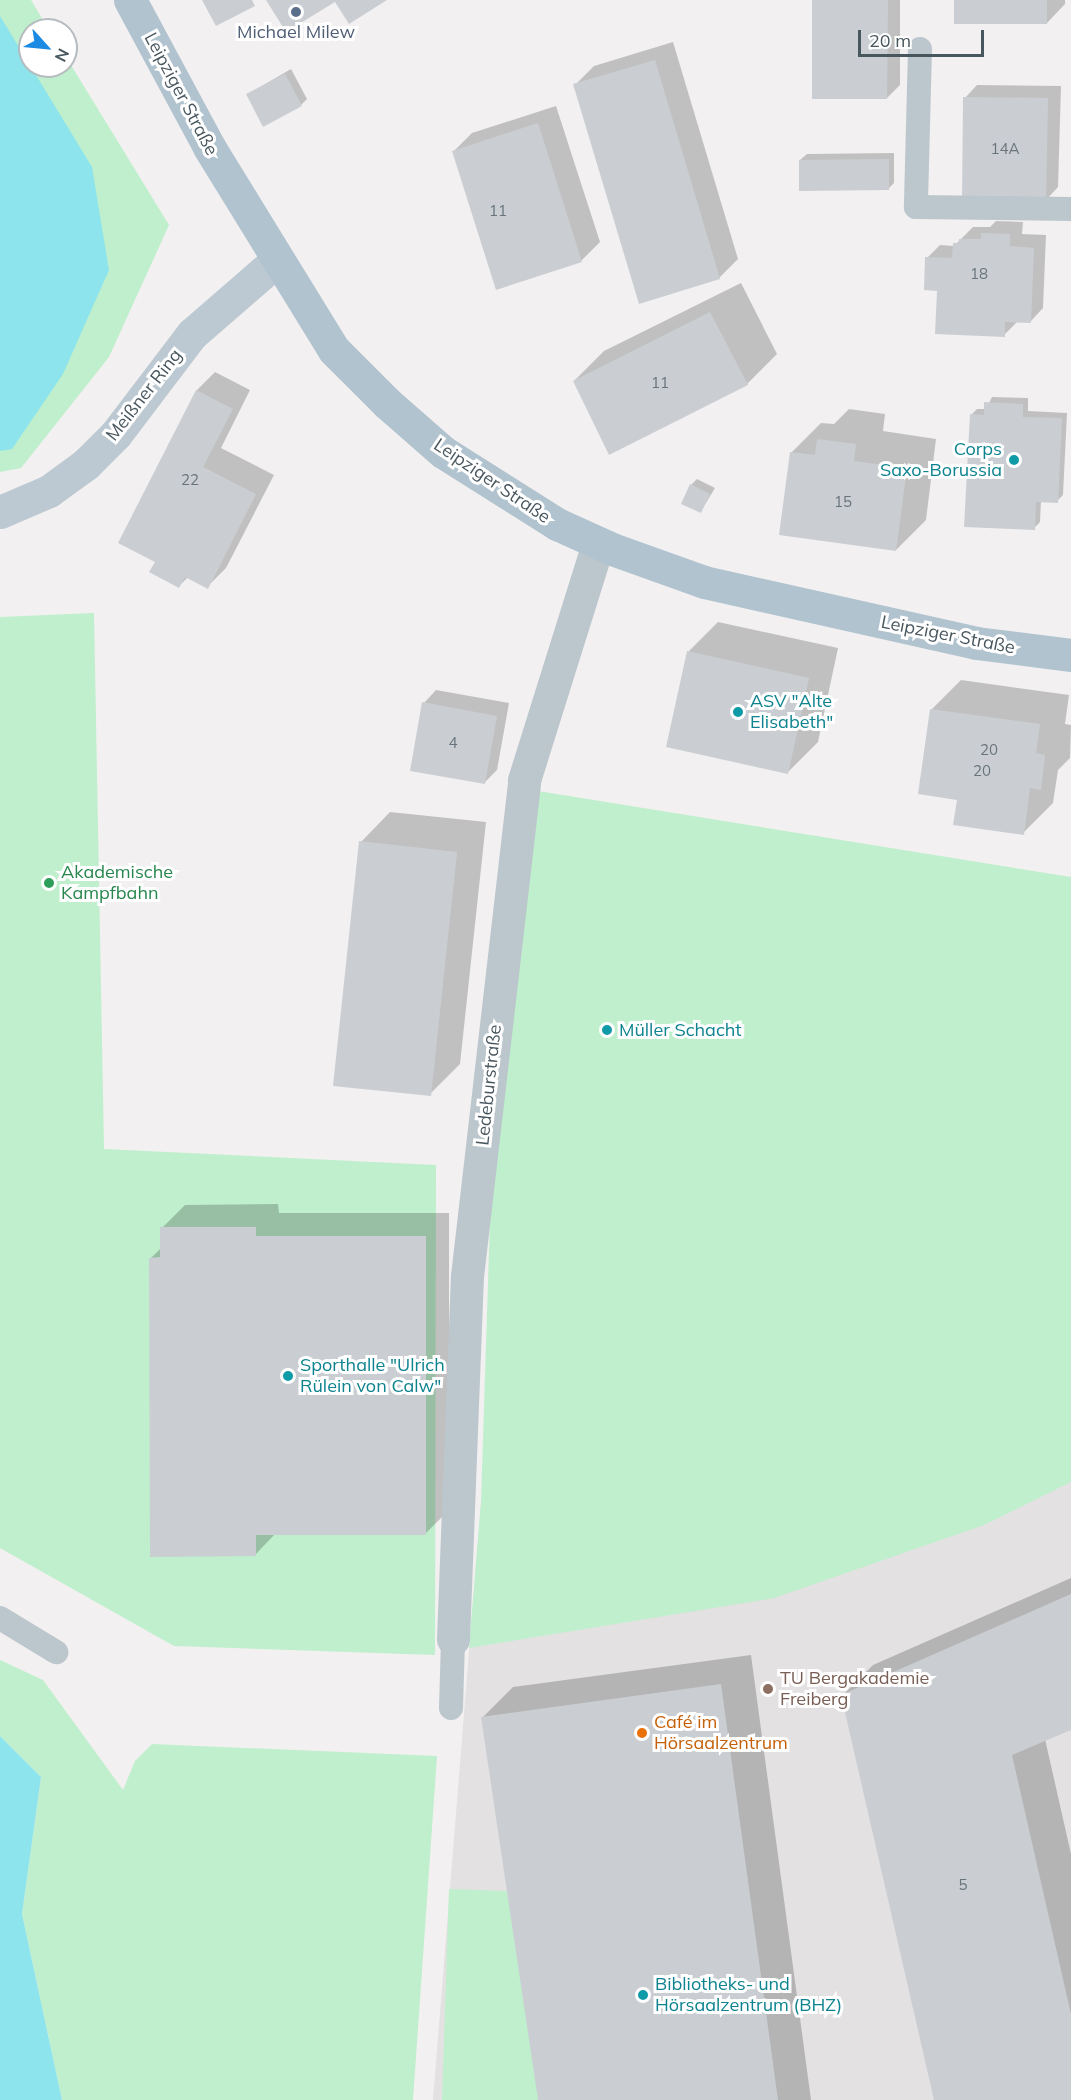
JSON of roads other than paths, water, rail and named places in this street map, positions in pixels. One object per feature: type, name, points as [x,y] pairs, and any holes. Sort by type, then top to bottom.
[{"type":"main road","name":"Leipziger Straße","points":[[130,0],[209,147],[276,261],[334,350],[387,403],[443,452],[517,501],[598,544],[704,582],[788,603],[975,643],[1071,655]]},
{"type":"main road","name":"Meißner Ring","points":[[0,512],[49,491],[86,464],[116,434],[192,334],[276,261]]},
{"type":"street","name":"Ledeburstraße","points":[[453,1639],[467,1276],[524,780],[598,544]]},
{"type":"lane","points":[[920,49],[916,207],[1071,209]]},
{"type":"lane","points":[[0,1618],[56,1652]]},
{"type":"lane","points":[[451,1708],[453,1639]]},
{"type":"water","points":[[0,16],[18,46],[18,78],[38,78],[92,167],[109,270],[63,374],[12,449],[0,451]]},
{"type":"water","points":[[0,1736],[41,1777],[22,1914],[62,2100],[0,2100]]},
{"type":"place","name":"Michael Milew","points":[[296,12]]},
{"type":"place","name":"Corps Saxo-Borussia","points":[[1014,460]]},
{"type":"place","name":"ASV \"Alte Elisabeth\"","points":[[738,712]]},
{"type":"place","name":"Akademische Kampfbahn","points":[[49,883]]},
{"type":"place","name":"Müller Schacht","points":[[607,1030]]},
{"type":"place","name":"Sporthalle \"Ulrich Rülein von Calw\"","points":[[288,1376]]},
{"type":"place","name":"TU Bergakademie Freiberg","points":[[768,1689]]},
{"type":"place","name":"Café im Hörsaalzentrum","points":[[642,1733]]},
{"type":"place","name":"Bibliotheks- und Hörsaalzentrum (BHZ)","points":[[643,1995]]}]
